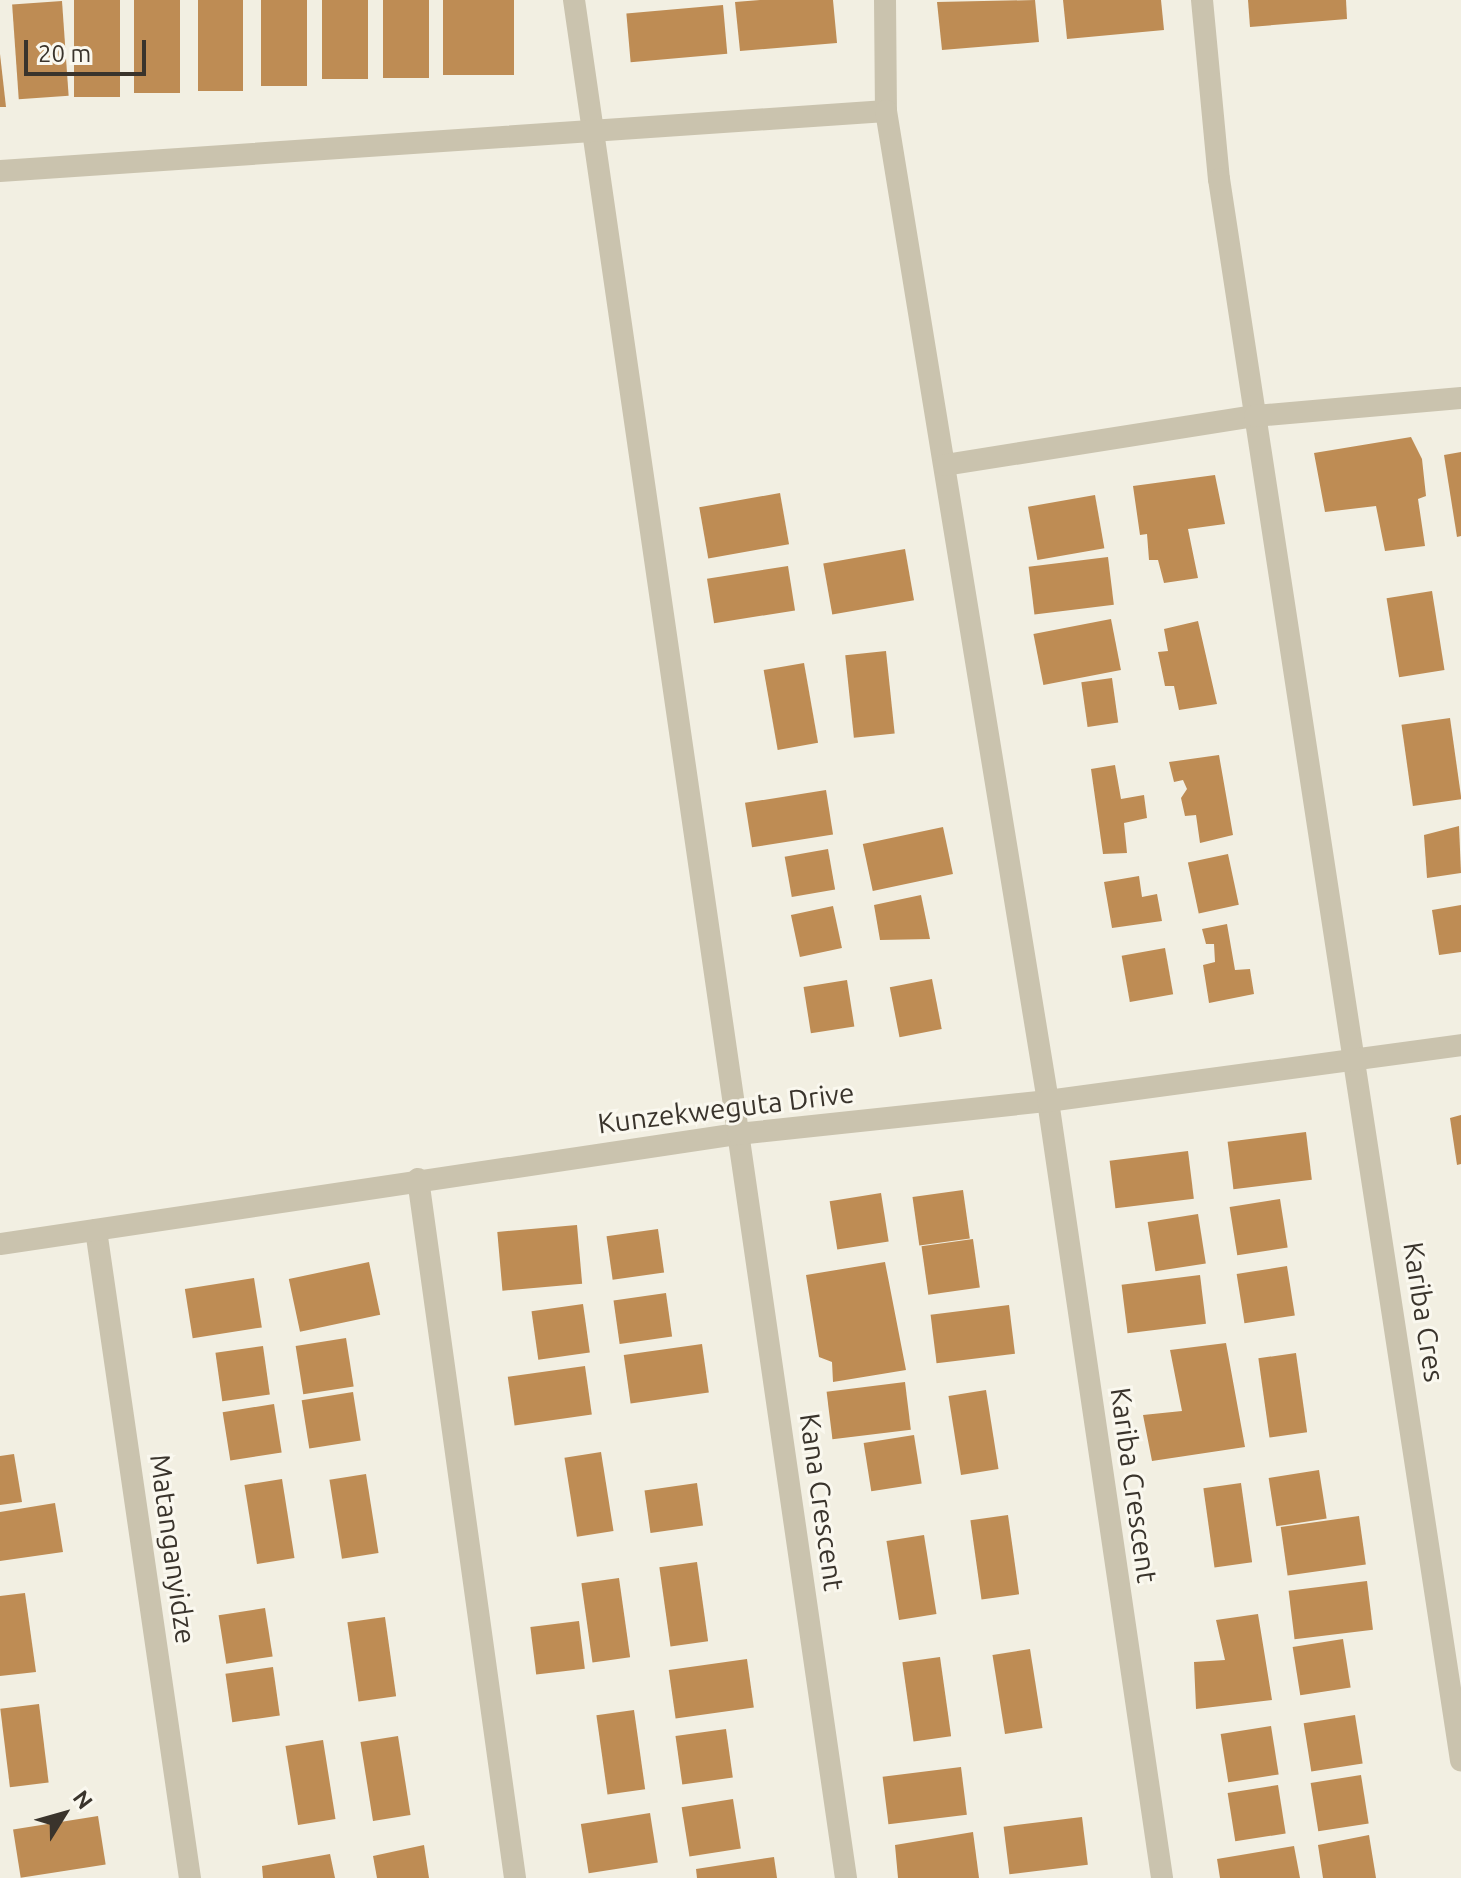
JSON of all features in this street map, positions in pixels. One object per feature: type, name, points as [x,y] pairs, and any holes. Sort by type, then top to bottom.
[{"type":"street","name":"Kana Crescent","points":[[574,0],[846,1878]]},
{"type":"street","name":"Kariba Crescent","points":[[885,0],[886,111],[1048,1101],[1162,1878]]},
{"type":"street","name":"Kariba Cres","points":[[1202,0],[1219,179],[1461,1761]]},
{"type":"street","points":[[0,171],[886,111]]},
{"type":"street","points":[[945,465],[1255,416],[1461,398]]},
{"type":"street","name":"Kunzekweguta Drive","points":[[0,1244],[418,1179],[738,1134],[1048,1101],[1461,1045]]},
{"type":"street","points":[[418,1179],[515,1878]]},
{"type":"street","name":"Matanganyidze","points":[[96,1230],[190,1878]]},
{"type":"building","points":[[74,0],[120,0],[120,97],[74,97]]},
{"type":"building","points":[[134,0],[180,0],[180,93],[134,93]]},
{"type":"building","points":[[198,0],[243,0],[243,91],[198,91]]},
{"type":"building","points":[[261,0],[307,0],[307,86],[261,86]]},
{"type":"building","points":[[322,0],[368,0],[368,79],[322,79]]},
{"type":"building","points":[[383,0],[429,0],[429,78],[383,78]]},
{"type":"building","points":[[443,0],[514,0],[514,75],[443,75]]},
{"type":"building","points":[[833,0],[837,43],[740,51],[735,2]]},
{"type":"building","points":[[1035,0],[1039,42],[942,50],[937,2]]},
{"type":"building","points":[[1063,0],[1161,0],[1164,30],[1067,39]]},
{"type":"building","points":[[1248,0],[1346,0],[1347,19],[1250,27]]},
{"type":"building","points":[[62,1],[69,96],[19,99],[12,4]]},
{"type":"building","points":[[723,5],[727,54],[631,62],[626,13]]},
{"type":"building","points":[[0,54],[6,107],[0,107]]},
{"type":"building","points":[[1411,437],[1422,459],[1426,496],[1418,499],[1425,546],[1385,551],[1376,506],[1325,512],[1314,453]]},
{"type":"building","points":[[1461,452],[1461,536],[1457,537],[1444,455]]},
{"type":"building","points":[[1215,475],[1225,524],[1188,529],[1198,578],[1164,583],[1158,560],[1149,560],[1147,534],[1140,535],[1133,486]]},
{"type":"building","points":[[780,493],[789,544],[708,558],[699,507]]},
{"type":"building","points":[[1095,495],[1104,548],[1037,560],[1028,507]]},
{"type":"building","points":[[905,549],[914,600],[832,615],[823,563]]},
{"type":"building","points":[[1108,557],[1114,605],[1034,614],[1029,567]]},
{"type":"building","points":[[788,566],[795,610],[714,623],[707,579]]},
{"type":"building","points":[[1432,591],[1445,670],[1399,677],[1387,598]]},
{"type":"building","points":[[1111,619],[1121,670],[1043,685],[1033,634]]},
{"type":"building","points":[[1198,621],[1217,704],[1179,710],[1174,686],[1165,686],[1158,652],[1168,651],[1164,629]]},
{"type":"building","points":[[886,651],[895,734],[854,738],[845,655]]},
{"type":"building","points":[[804,663],[818,743],[778,750],[764,670]]},
{"type":"building","points":[[1112,678],[1118,723],[1088,727],[1081,682]]},
{"type":"building","points":[[1450,718],[1461,799],[1413,806],[1401,725]]},
{"type":"building","points":[[1219,755],[1233,835],[1200,843],[1196,815],[1185,816],[1181,798],[1187,789],[1183,780],[1174,782],[1169,762]]},
{"type":"building","points":[[1115,765],[1121,799],[1144,795],[1147,818],[1124,823],[1127,853],[1103,854],[1091,769]]},
{"type":"building","points":[[826,790],[833,834],[752,847],[745,803]]},
{"type":"building","points":[[1459,826],[1461,873],[1427,878],[1424,835]]},
{"type":"building","points":[[943,827],[953,874],[873,891],[863,844]]},
{"type":"building","points":[[828,849],[835,889],[792,897],[785,857]]},
{"type":"building","points":[[1228,854],[1239,905],[1199,913],[1188,863]]},
{"type":"building","points":[[1139,876],[1142,897],[1157,894],[1162,921],[1112,928],[1104,882]]},
{"type":"building","points":[[921,895],[930,939],[880,940],[874,905]]},
{"type":"building","points":[[1461,905],[1461,952],[1439,955],[1432,910]]},
{"type":"building","points":[[833,906],[842,948],[800,957],[791,915]]},
{"type":"building","points":[[1227,924],[1235,970],[1250,969],[1254,994],[1209,1003],[1203,965],[1215,962],[1214,944],[1206,944],[1202,929]]},
{"type":"building","points":[[1165,948],[1173,994],[1130,1002],[1122,956]]},
{"type":"building","points":[[932,979],[942,1029],[900,1037],[890,987]]},
{"type":"building","points":[[847,980],[854,1026],[811,1033],[804,987]]},
{"type":"building","points":[[1461,1115],[1461,1164],[1457,1165],[1450,1118]]},
{"type":"building","points":[[1306,1132],[1312,1180],[1233,1189],[1228,1142]]},
{"type":"building","points":[[1188,1151],[1194,1199],[1115,1208],[1110,1161]]},
{"type":"building","points":[[963,1190],[970,1239],[919,1246],[912,1197]]},
{"type":"building","points":[[881,1193],[889,1241],[837,1250],[830,1201]]},
{"type":"building","points":[[1280,1199],[1288,1247],[1237,1255],[1230,1207]]},
{"type":"building","points":[[1198,1214],[1206,1263],[1155,1271],[1148,1222]]},
{"type":"building","points":[[577,1225],[582,1284],[502,1291],[497,1232]]},
{"type":"building","points":[[658,1229],[664,1273],[613,1280],[607,1236]]},
{"type":"building","points":[[973,1239],[980,1288],[928,1295],[922,1246]]},
{"type":"building","points":[[369,1262],[380,1315],[300,1332],[289,1279]]},
{"type":"building","points":[[885,1262],[906,1370],[833,1382],[832,1362],[819,1357],[806,1275]]},
{"type":"building","points":[[1287,1266],[1295,1315],[1244,1323],[1237,1274]]},
{"type":"building","points":[[1200,1275],[1206,1324],[1128,1333],[1122,1285]]},
{"type":"building","points":[[254,1278],[262,1327],[193,1338],[185,1289]]},
{"type":"building","points":[[666,1293],[672,1337],[620,1344],[614,1300]]},
{"type":"building","points":[[583,1304],[590,1353],[538,1360],[532,1311]]},
{"type":"building","points":[[1009,1305],[1015,1354],[937,1363],[931,1315]]},
{"type":"building","points":[[346,1338],[354,1386],[303,1394],[296,1346]]},
{"type":"building","points":[[1226,1343],[1245,1447],[1152,1461],[1143,1415],[1182,1411],[1170,1350]]},
{"type":"building","points":[[702,1344],[709,1393],[631,1404],[624,1355]]},
{"type":"building","points":[[263,1346],[270,1395],[222,1401],[215,1353]]},
{"type":"building","points":[[1296,1353],[1307,1432],[1270,1438],[1258,1358]]},
{"type":"building","points":[[585,1366],[592,1415],[515,1425],[508,1377]]},
{"type":"building","points":[[905,1382],[911,1430],[832,1439],[827,1392]]},
{"type":"building","points":[[986,1390],[999,1469],[961,1475],[948,1396]]},
{"type":"building","points":[[353,1392],[361,1440],[309,1449],[302,1400]]},
{"type":"building","points":[[274,1404],[282,1452],[230,1461],[223,1412]]},
{"type":"building","points":[[914,1435],[922,1483],[871,1491],[864,1443]]},
{"type":"building","points":[[601,1452],[614,1531],[577,1537],[564,1458]]},
{"type":"building","points":[[14,1454],[22,1502],[0,1505],[0,1456]]},
{"type":"building","points":[[1319,1470],[1327,1518],[1276,1526],[1269,1478]]},
{"type":"building","points":[[366,1474],[379,1553],[342,1559],[329,1480]]},
{"type":"building","points":[[282,1479],[295,1558],[257,1564],[244,1485]]},
{"type":"building","points":[[697,1483],[703,1526],[651,1533],[645,1490]]},
{"type":"building","points":[[1241,1483],[1252,1562],[1215,1568],[1203,1488]]},
{"type":"building","points":[[55,1503],[63,1552],[0,1561],[0,1512]]},
{"type":"building","points":[[1008,1515],[1019,1594],[982,1600],[970,1520]]},
{"type":"building","points":[[1359,1516],[1366,1565],[1288,1576],[1281,1527]]},
{"type":"building","points":[[924,1535],[937,1614],[899,1620],[886,1541]]},
{"type":"building","points":[[697,1562],[708,1641],[671,1647],[659,1567]]},
{"type":"building","points":[[619,1578],[630,1657],[593,1663],[581,1583]]},
{"type":"building","points":[[1367,1581],[1373,1630],[1295,1639],[1289,1591]]},
{"type":"building","points":[[25,1593],[36,1672],[0,1676],[0,1596]]},
{"type":"building","points":[[265,1608],[273,1656],[226,1664],[219,1615]]},
{"type":"building","points":[[1258,1614],[1272,1700],[1196,1709],[1194,1662],[1225,1660],[1216,1620]]},
{"type":"building","points":[[385,1617],[396,1696],[359,1702],[347,1622]]},
{"type":"building","points":[[579,1621],[585,1669],[536,1675],[530,1627]]},
{"type":"building","points":[[1343,1639],[1351,1687],[1300,1695],[1293,1647]]},
{"type":"building","points":[[1030,1649],[1043,1728],[1005,1734],[992,1655]]},
{"type":"building","points":[[940,1657],[951,1736],[914,1742],[902,1662]]},
{"type":"building","points":[[747,1659],[754,1708],[676,1719],[669,1670]]},
{"type":"building","points":[[273,1667],[280,1716],[232,1722],[225,1674]]},
{"type":"building","points":[[39,1704],[49,1782],[10,1787],[0,1709]]},
{"type":"building","points":[[634,1710],[645,1789],[608,1795],[596,1715]]},
{"type":"building","points":[[1355,1715],[1363,1763],[1311,1772],[1304,1723]]},
{"type":"building","points":[[1271,1726],[1279,1774],[1228,1782],[1221,1734]]},
{"type":"building","points":[[726,1729],[733,1778],[682,1785],[675,1736]]},
{"type":"building","points":[[398,1736],[411,1815],[373,1821],[360,1742]]},
{"type":"building","points":[[323,1740],[336,1819],[298,1825],[285,1746]]},
{"type":"building","points":[[961,1767],[967,1815],[888,1824],[883,1777]]},
{"type":"building","points":[[1361,1775],[1369,1823],[1318,1831],[1311,1783]]},
{"type":"building","points":[[1278,1785],[1286,1833],[1235,1841],[1228,1793]]},
{"type":"building","points":[[733,1799],[741,1848],[689,1857],[682,1807]]},
{"type":"building","points":[[650,1813],[658,1862],[589,1873],[581,1824]]},
{"type":"building","points":[[98,1816],[106,1864],[21,1878],[13,1829]]},
{"type":"building","points":[[1082,1817],[1088,1865],[1009,1874],[1004,1827]]},
{"type":"building","points":[[973,1832],[979,1878],[898,1878],[895,1845]]},
{"type":"building","points":[[1369,1835],[1376,1878],[1323,1878],[1318,1845]]},
{"type":"building","points":[[424,1845],[429,1878],[377,1878],[373,1856]]},
{"type":"building","points":[[1294,1846],[1300,1878],[1220,1878],[1217,1859]]},
{"type":"building","points":[[330,1854],[335,1878],[263,1878],[262,1866]]},
{"type":"building","points":[[774,1857],[777,1878],[697,1878],[696,1869]]}]
